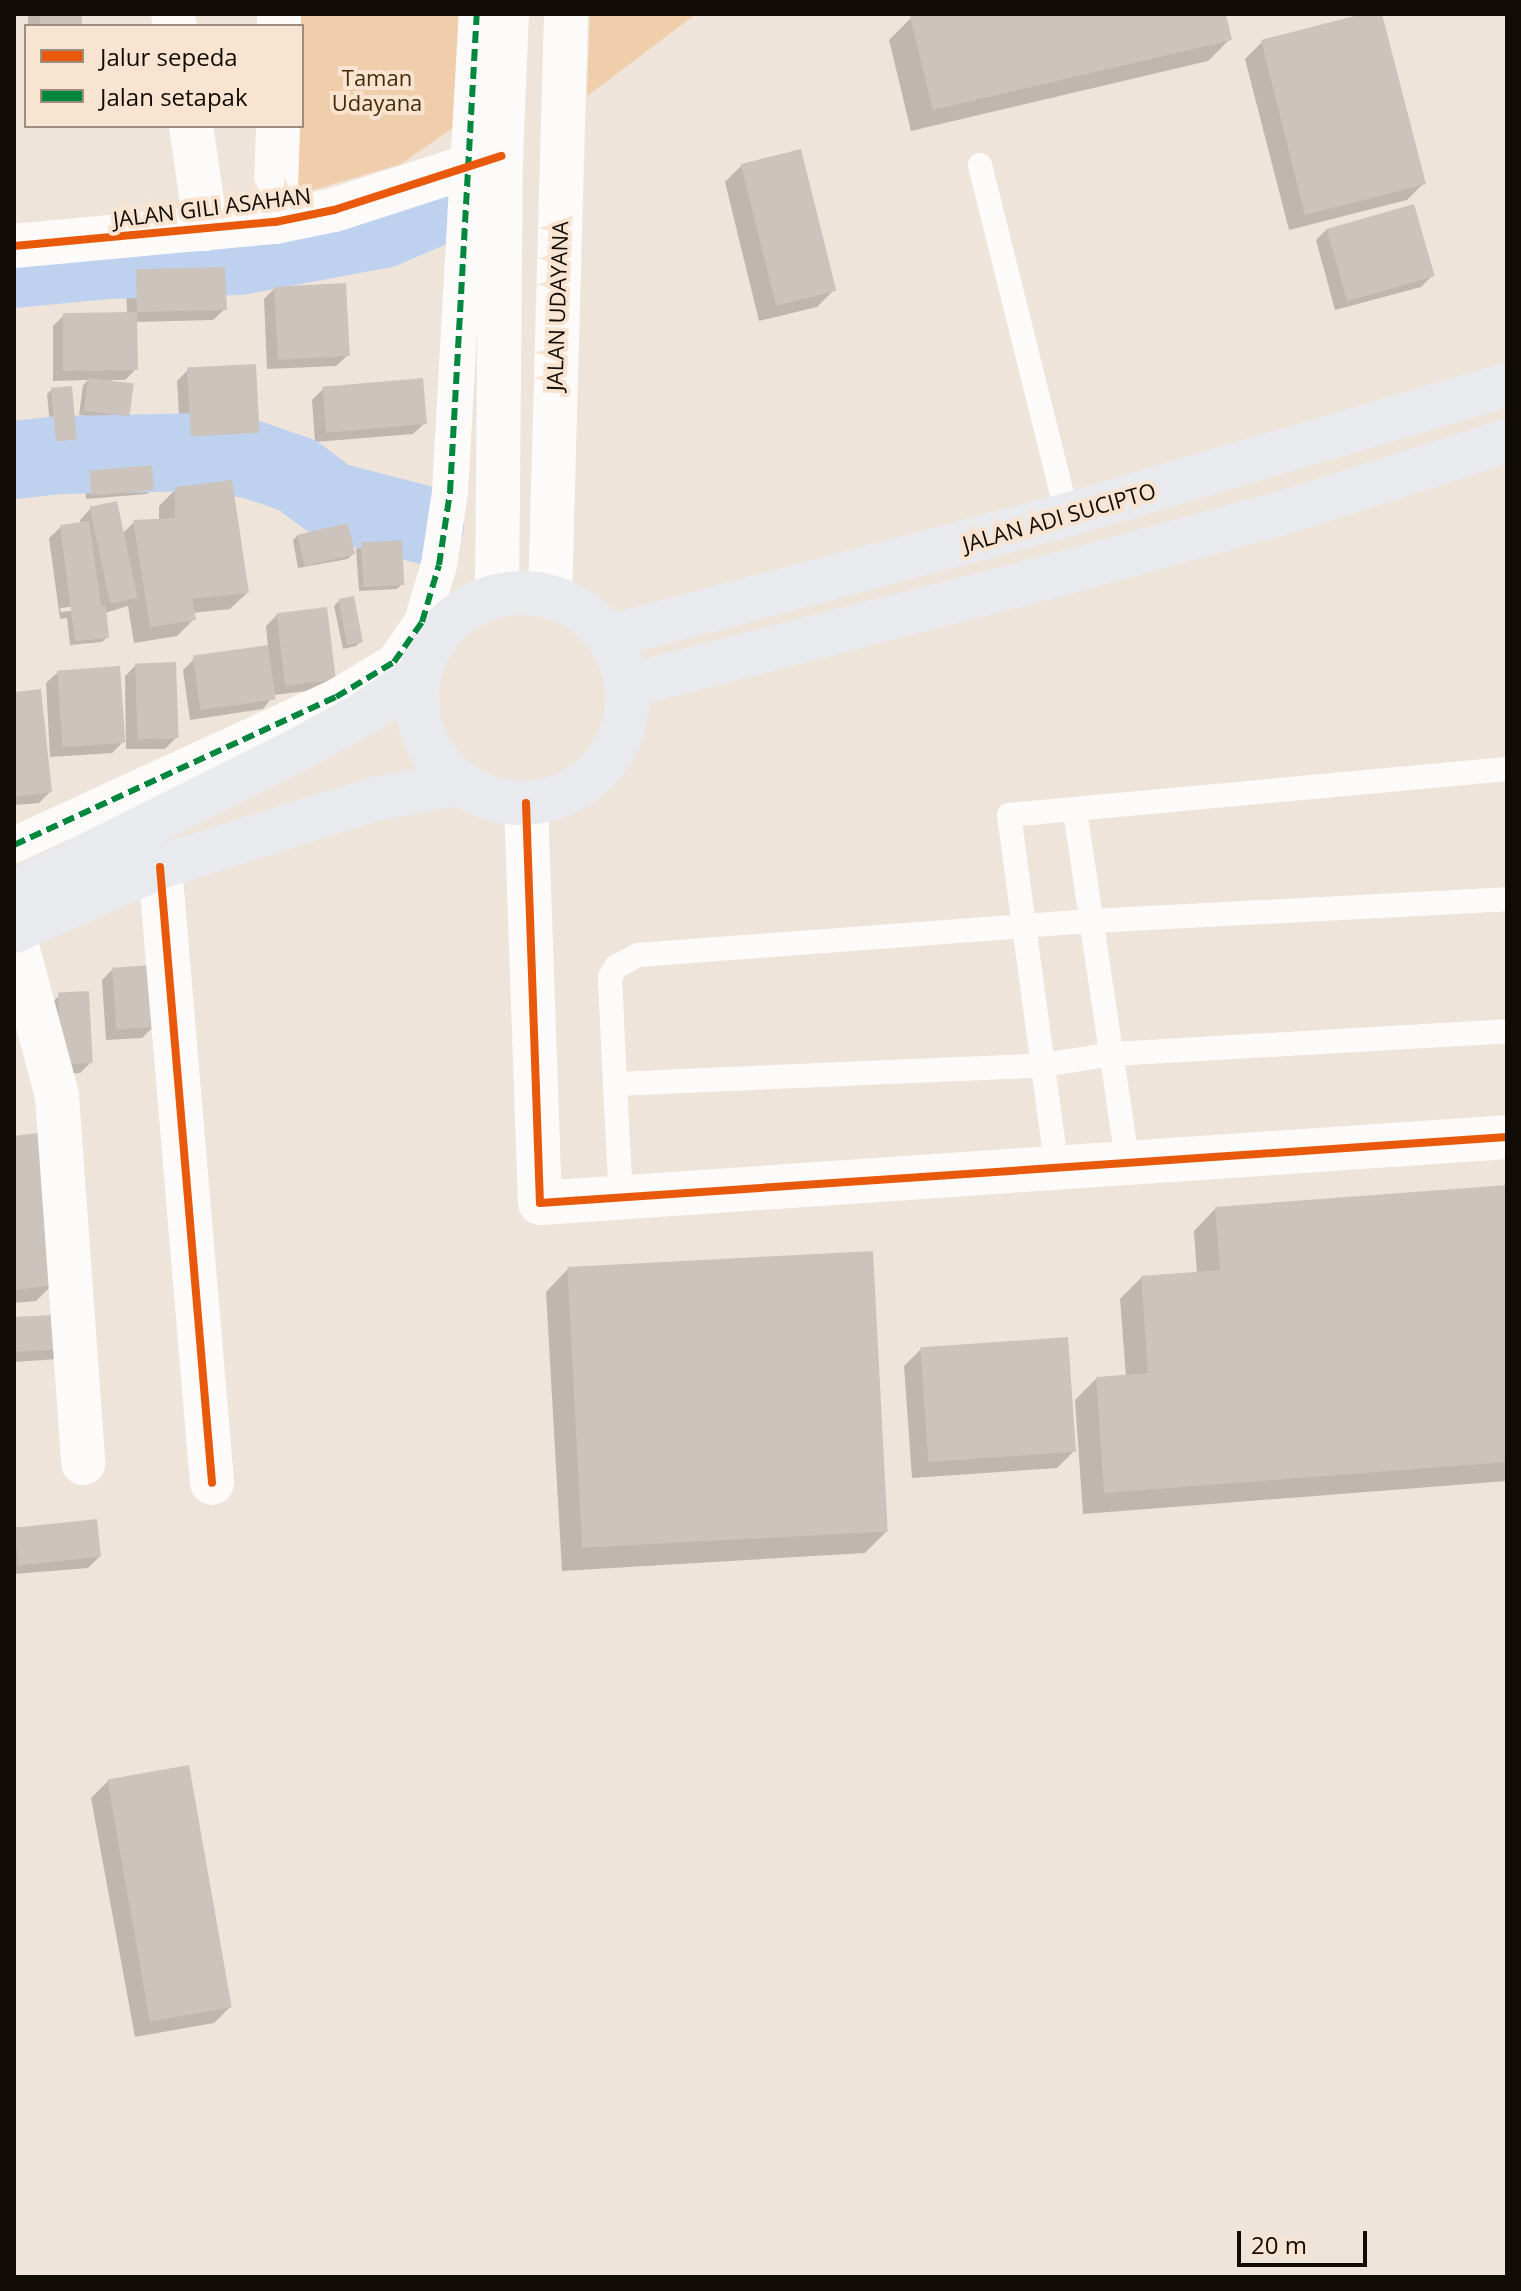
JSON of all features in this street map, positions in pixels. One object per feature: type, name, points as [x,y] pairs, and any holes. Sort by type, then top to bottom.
[{"type":"highway","name":"JALAN ADI SUCIPTO","points":[[608,637],[1067,515],[1507,385]]},
{"type":"highway","points":[[627,686],[1042,579],[1292,510],[1507,441]]},
{"type":"highway","points":[[524,594],[550,597],[582,612],[608,637],[624,669],[627,686],[620,737],[602,767],[560,797],[526,803],[491,799],[460,783],[436,759],[427,744],[417,711],[418,677],[431,645],[452,619],[497,596],[524,594]]},
{"type":"highway","points":[[14,892],[290,754],[360,716],[418,677]]},
{"type":"highway","points":[[14,933],[160,867],[375,799],[460,783]]},
{"type":"street","points":[[477,14],[497,596]]},
{"type":"street","points":[[14,845],[336,697],[394,662],[422,622],[439,565],[450,492],[484,161],[507,14]]},
{"type":"street","name":"JALAN UDAYANA","points":[[550,597],[566,14]]},
{"type":"street","points":[[191,128],[206,229]]},
{"type":"street","points":[[275,222],[278,128]]},
{"type":"street","name":"JALAN GILI ASAHAN","points":[[14,246],[275,222],[334,210],[484,161]]},
{"type":"street","points":[[526,803],[540,1203],[621,1200],[1507,1137]]},
{"type":"street","points":[[160,867],[212,1483]]},
{"type":"street","points":[[14,933],[57,1096],[83,1463]]},
{"type":"lane","points":[[980,165],[1067,515]]},
{"type":"lane","points":[[1057,1170],[1009,815],[1507,769]]},
{"type":"lane","points":[[1075,811],[1128,1165]]},
{"type":"lane","points":[[621,1200],[610,977],[616,967],[638,955],[1092,921],[1507,899]]},
{"type":"lane","points":[[615,1084],[1043,1065],[1113,1054],[1507,1031]]},
{"type":"green space","name":"Taman Udayana","points":[[289,14],[467,14],[463,121],[401,164],[283,199],[286,128],[304,128],[304,24],[289,24]]},
{"type":"green space","points":[[590,14],[696,14],[587,96]]},
{"type":"building","points":[[40,14],[82,14],[82,24],[40,24]]},
{"type":"building","points":[[1226,14],[1232,40],[933,110],[910,16]]},
{"type":"building","points":[[1362,14],[1382,14],[1426,184],[1305,215],[1261,40]]},
{"type":"building","points":[[801,149],[836,291],[776,306],[741,164]]},
{"type":"building","points":[[1414,204],[1435,276],[1347,301],[1327,229]]},
{"type":"building","points":[[225,267],[227,310],[137,312],[136,269]]},
{"type":"building","points":[[346,283],[350,356],[278,360],[274,287]]},
{"type":"building","points":[[137,312],[138,370],[63,371],[63,313]]},
{"type":"building","points":[[256,364],[260,433],[191,437],[187,368]]},
{"type":"building","points":[[88,378],[134,384],[130,416],[84,411]]},
{"type":"building","points":[[423,378],[427,424],[326,433],[322,387]]},
{"type":"building","points":[[72,386],[77,440],[56,442],[51,388]]},
{"type":"building","points":[[152,465],[154,490],[91,495],[89,470]]},
{"type":"building","points":[[232,480],[249,593],[192,599],[196,620],[150,627],[133,520],[175,518],[175,487]]},
{"type":"building","points":[[117,501],[138,598],[110,604],[90,507]]},
{"type":"building","points":[[89,521],[101,606],[106,606],[109,638],[75,641],[60,525]]},
{"type":"building","points":[[348,523],[355,554],[305,566],[297,535]]},
{"type":"building","points":[[402,540],[404,585],[363,587],[361,542]]},
{"type":"building","points":[[354,596],[363,642],[347,645],[338,599]]},
{"type":"building","points":[[327,607],[336,679],[285,686],[276,613]]},
{"type":"building","points":[[268,645],[276,699],[200,710],[193,656]]},
{"type":"building","points":[[176,662],[179,738],[138,739],[135,663]]},
{"type":"building","points":[[120,666],[125,743],[63,747],[57,670]]},
{"type":"building","points":[[41,689],[52,792],[14,797],[14,692]]},
{"type":"building","points":[[151,965],[155,1027],[116,1030],[112,968]]},
{"type":"building","points":[[89,991],[93,1063],[62,1065],[58,993]]},
{"type":"building","points":[[45,1132],[55,1285],[14,1290],[14,1136]]},
{"type":"building","points":[[1507,1185],[1507,1462],[1104,1493],[1096,1377],[1148,1373],[1141,1276],[1220,1270],[1215,1207]]},
{"type":"building","points":[[873,1251],[888,1532],[582,1548],[567,1267]]},
{"type":"building","points":[[69,1314],[71,1349],[16,1352],[14,1317]]},
{"type":"building","points":[[1068,1337],[1076,1452],[928,1462],[920,1347]]},
{"type":"building","points":[[97,1519],[101,1557],[18,1565],[14,1528]]},
{"type":"building","points":[[189,1765],[232,2007],[150,2022],[107,1779]]},
{"type":"waterway","points":[[14,269],[108,260],[239,256],[383,229],[446,202]]},
{"type":"waterway","points":[[14,460],[60,455],[204,452],[253,460],[297,475],[332,501],[425,525]]},
{"type":"marked path","points":[[14,845],[336,697],[394,662],[422,622],[439,565],[450,492],[477,14]]},
{"type":"cycle path","points":[[14,246],[275,222],[334,210],[501,156]]},
{"type":"cycle path","points":[[526,803],[540,1203],[1507,1137]]},
{"type":"cycle path","points":[[160,867],[212,1483]]}]
